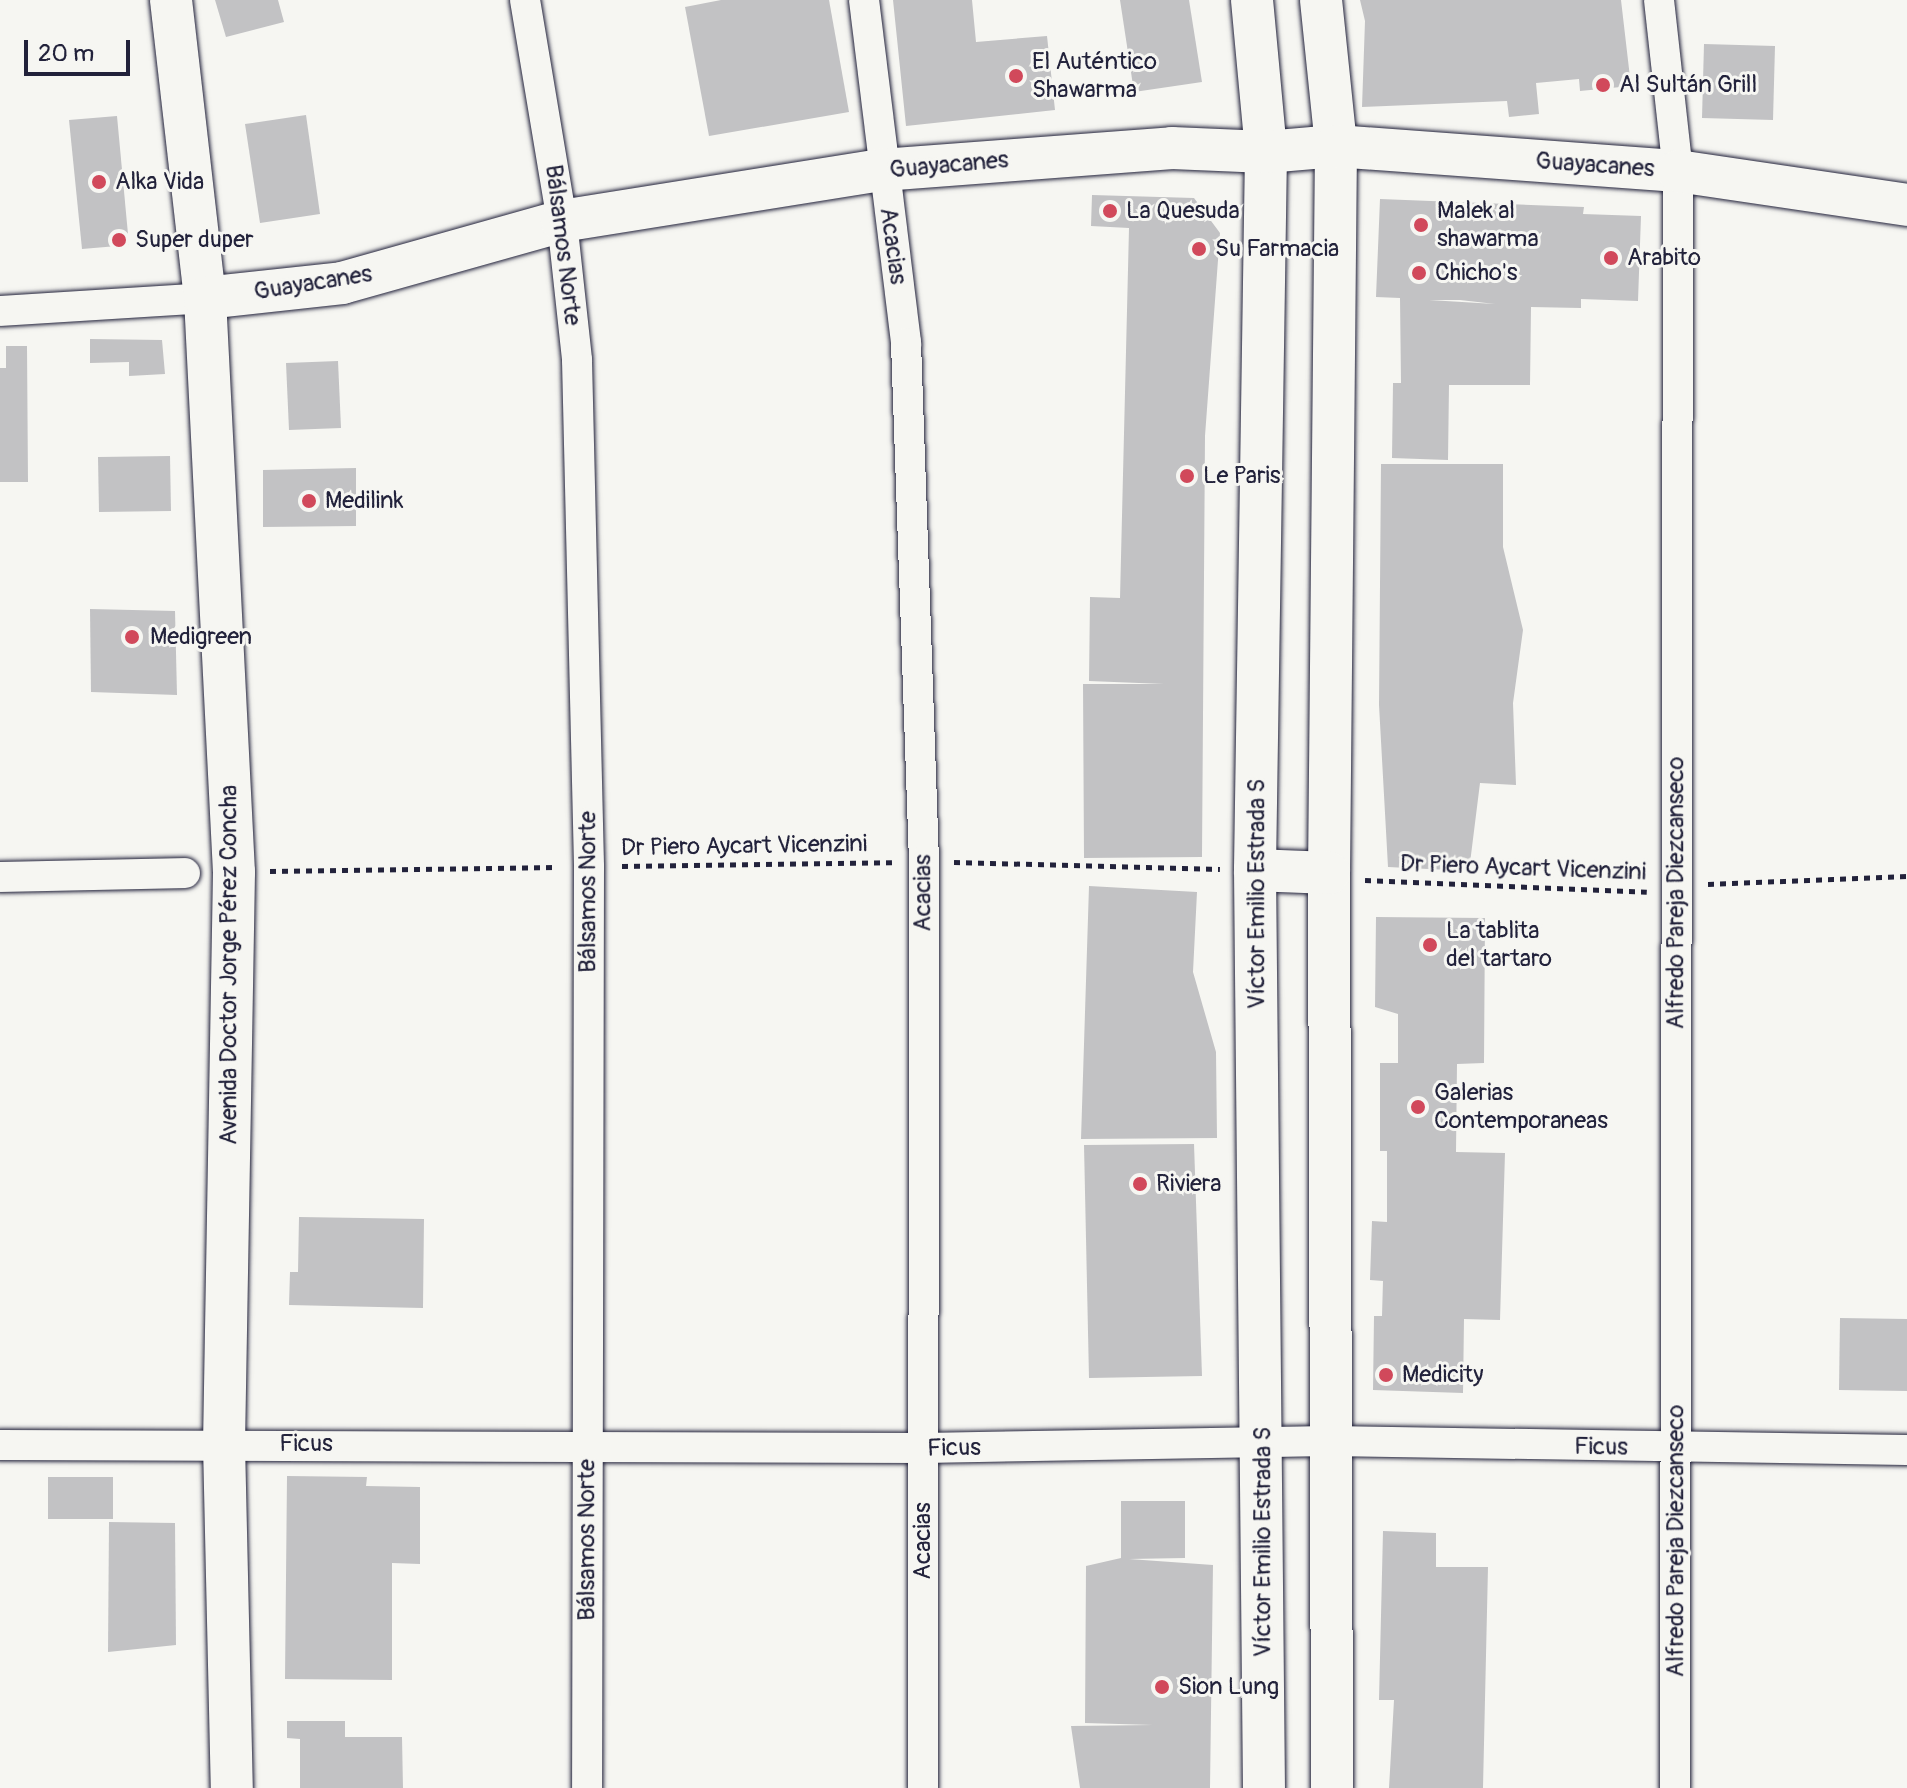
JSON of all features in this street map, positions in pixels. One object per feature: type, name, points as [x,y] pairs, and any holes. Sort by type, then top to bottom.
[{"type":"main road","name":"Avenida Doctor Jorge Pérez Concha","points":[[171,0],[205,298],[234,872],[224,1444],[232,1788]]},
{"type":"main road","name":"Víctor Emilio Estrada S","points":[[1252,0],[1266,152],[1255,870],[1264,1788]]},
{"type":"main road","points":[[1321,0],[1336,146],[1329,873],[1332,1788]]},
{"type":"main road","name":"Guayacanes","points":[[205,298],[342,283],[562,221],[882,170],[1172,148],[1266,152],[1336,146],[1678,171],[1907,205]]},
{"type":"main road","points":[[1255,870],[1329,873]]},
{"type":"street","name":"Bálsamos Norte","points":[[525,0],[562,221],[577,360],[589,867],[587,1788]]},
{"type":"street","name":"Acacias","points":[[864,0],[882,170],[906,343],[924,861],[923,1788]]},
{"type":"street","name":"Alfredo Pareja Diezcanseco","points":[[1659,0],[1678,171],[1675,1788]]},
{"type":"street","name":"Guayacanes","points":[[0,311],[205,298]]},
{"type":"street","points":[[0,877],[185,873]]},
{"type":"street","name":"Ficus","points":[[0,1445],[586,1444],[923,1448],[1330,1441],[1676,1449],[1907,1450]]},
{"type":"path","name":"Dr Piero Aycart Vicenzini","points":[[234,872],[924,861],[1255,870]]},
{"type":"path","name":"Dr Piero Aycart Vicenzini","points":[[1329,873],[1353,880],[1638,895],[1676,885],[1907,876]]},
{"type":"building","points":[[215,0],[278,0],[284,22],[226,37]]},
{"type":"building","points":[[721,0],[829,0],[849,112],[709,136],[685,7]]},
{"type":"building","points":[[893,0],[972,0],[976,42],[1047,36],[1055,110],[906,126]]},
{"type":"building","points":[[1120,0],[1189,0],[1202,82],[1134,92]]},
{"type":"building","points":[[1360,0],[1621,0],[1631,86],[1580,91],[1579,79],[1536,83],[1539,114],[1509,117],[1507,101],[1362,107],[1365,21]]},
{"type":"building","points":[[1704,44],[1775,46],[1773,120],[1702,118]]},
{"type":"building","points":[[306,115],[320,214],[260,223],[245,124]]},
{"type":"building","name":"Alka Vida","points":[[117,116],[129,245],[82,249],[69,120]]},
{"type":"building","points":[[1092,195],[1194,198],[1220,233],[1205,436],[1202,857],[1084,858],[1083,684],[1164,684],[1089,681],[1090,597],[1120,598],[1129,228],[1091,226]]},
{"type":"building","points":[[1380,199],[1584,207],[1583,214],[1641,216],[1638,301],[1581,299],[1581,308],[1531,307],[1530,385],[1449,385],[1448,460],[1392,458],[1393,383],[1401,383],[1400,298],[1376,297]],"holes":[[[1429,300],[1460,300],[1495,304]]]},
{"type":"building","points":[[90,339],[162,340],[165,374],[129,376],[129,362],[90,363]]},
{"type":"building","points":[[6,346],[27,346],[28,482],[0,482],[0,368],[6,368]]},
{"type":"building","points":[[338,361],[341,428],[289,430],[286,363]]},
{"type":"building","points":[[170,456],[171,511],[99,512],[98,457]]},
{"type":"building","points":[[1381,464],[1503,464],[1503,547],[1523,630],[1513,703],[1516,785],[1480,783],[1469,871],[1388,867],[1379,705]]},
{"type":"building","points":[[356,468],[356,526],[263,527],[263,470]]},
{"type":"building","points":[[90,609],[175,611],[177,695],[91,692]]},
{"type":"building","points":[[1089,886],[1197,892],[1193,972],[1216,1052],[1217,1138],[1081,1139]]},
{"type":"building","points":[[1376,917],[1485,918],[1484,1063],[1457,1064],[1456,1152],[1505,1153],[1500,1320],[1464,1319],[1463,1393],[1373,1390],[1374,1316],[1382,1316],[1383,1281],[1370,1280],[1372,1221],[1387,1222],[1387,1151],[1380,1151],[1380,1063],[1398,1063],[1398,1014],[1375,1007]]},
{"type":"building","points":[[1194,1144],[1202,1376],[1089,1378],[1084,1145]]},
{"type":"building","points":[[299,1217],[424,1219],[423,1308],[289,1305],[290,1272],[298,1272]]},
{"type":"building","points":[[1840,1318],[1907,1319],[1907,1391],[1839,1390]]},
{"type":"building","points":[[287,1476],[367,1477],[366,1486],[420,1487],[420,1564],[392,1563],[392,1680],[285,1679]]},
{"type":"building","points":[[48,1477],[113,1477],[113,1519],[48,1519]]},
{"type":"building","points":[[1121,1501],[1185,1501],[1185,1558],[1129,1559],[1213,1565],[1210,1788],[1080,1788],[1071,1726],[1153,1725],[1085,1723],[1086,1566],[1121,1558]]},
{"type":"building","points":[[109,1522],[175,1523],[176,1645],[108,1652]]},
{"type":"building","points":[[1383,1531],[1436,1533],[1436,1567],[1488,1567],[1483,1788],[1389,1788],[1394,1700],[1379,1700]]},
{"type":"building","points":[[287,1721],[345,1721],[345,1737],[402,1737],[403,1788],[300,1788],[300,1739],[287,1738]]},
{"type":"place","name":"El Auténtico Shawarma","points":[[1016,76]]},
{"type":"place","name":"Al Sultán Grill","points":[[1603,85]]},
{"type":"place","name":"Alka Vida","points":[[99,182]]},
{"type":"place","name":"La Quesuda","points":[[1110,211]]},
{"type":"place","name":"Malek al shawarma","points":[[1421,225]]},
{"type":"place","name":"Super duper","points":[[119,240]]},
{"type":"place","name":"Su Farmacia","points":[[1199,249]]},
{"type":"place","name":"Arabito","points":[[1611,258]]},
{"type":"place","name":"Chicho's","points":[[1419,273]]},
{"type":"place","name":"Le Paris","points":[[1187,476]]},
{"type":"place","name":"Medilink","points":[[309,501]]},
{"type":"place","name":"Medigreen","points":[[132,637]]},
{"type":"place","name":"La tablita del tartaro","points":[[1430,945]]},
{"type":"place","name":"Galerias Contemporaneas","points":[[1418,1107]]},
{"type":"place","name":"Riviera","points":[[1140,1184]]},
{"type":"place","name":"Medicity","points":[[1386,1375]]},
{"type":"place","name":"Sion Lung","points":[[1162,1687]]}]
